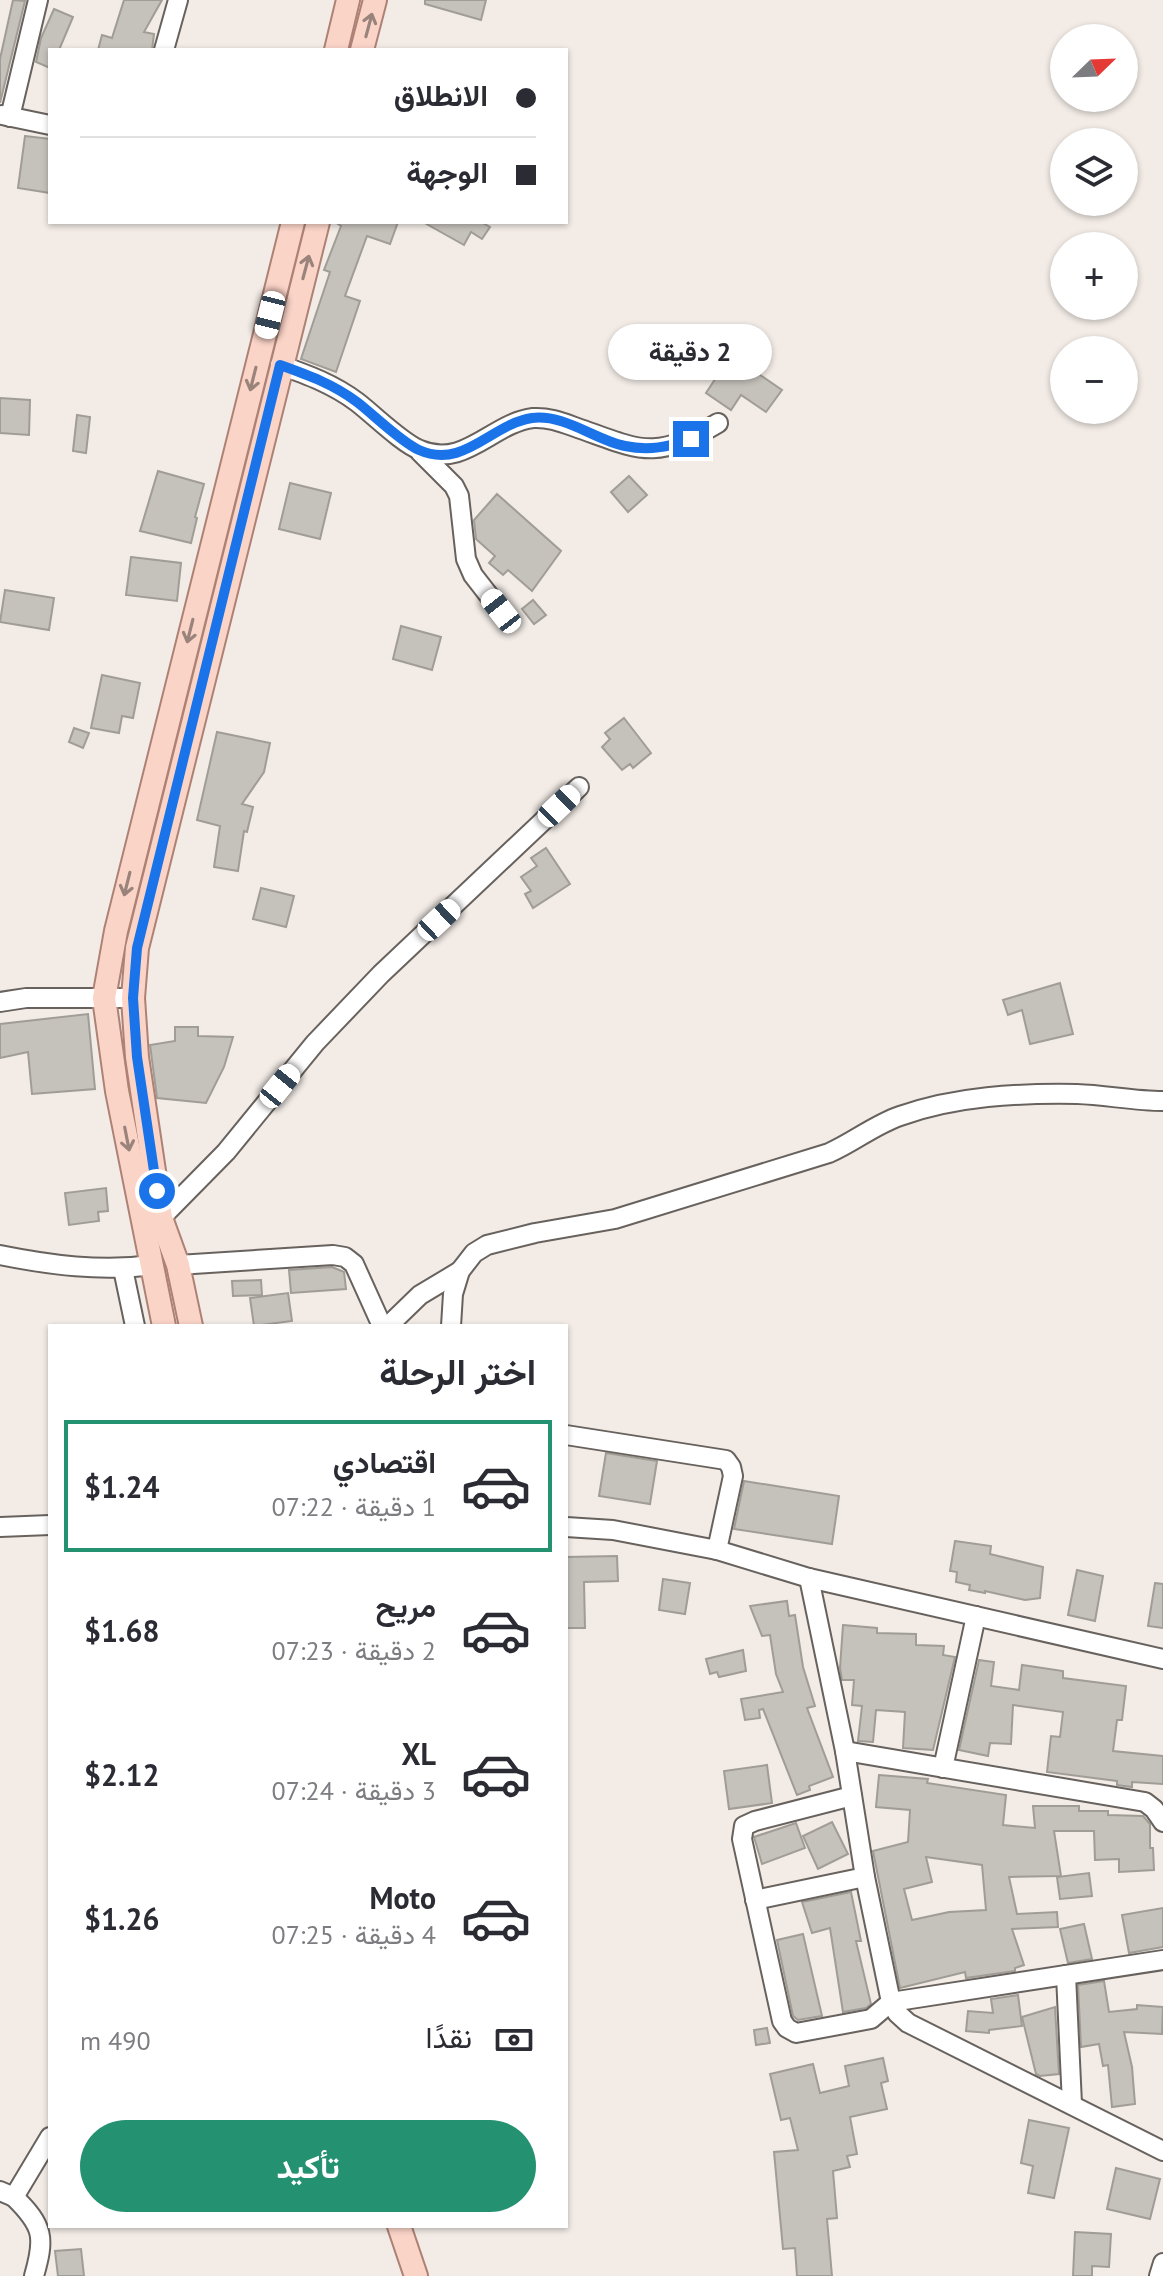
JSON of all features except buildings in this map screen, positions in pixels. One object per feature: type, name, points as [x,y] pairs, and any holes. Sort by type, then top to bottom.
[{"type":"main road","points":[[336,48],[348,0]]},
{"type":"main road","points":[[363,48],[375,0]]},
{"type":"main road","points":[[164,1324],[117,1091],[104,998],[116,931],[293,224]]},
{"type":"main road","points":[[191,1324],[178,1265],[161,1218],[137,1057],[133,998],[137,948],[317,224]]},
{"type":"main road","points":[[400,2228],[416,2276]]},
{"type":"street","points":[[38,0],[5,116],[48,125]]},
{"type":"street","points":[[165,48],[178,0]]},
{"type":"street","points":[[280,365],[328,383],[418,450],[454,486],[461,506],[466,559],[473,575],[501,611]]},
{"type":"street","points":[[418,450],[442,456],[464,452],[511,426],[533,418],[547,418],[623,446],[648,449],[668,447],[691,439],[718,423]]},
{"type":"street","points":[[161,1218],[226,1152],[315,1043],[381,974],[579,787]]},
{"type":"street","points":[[0,1002],[26,998],[133,998]]},
{"type":"street","points":[[451,1324],[453,1294],[460,1271],[474,1253],[487,1245],[615,1219],[829,1153],[877,1125],[942,1104],[974,1098],[1078,1094],[1163,1101]]},
{"type":"street","points":[[0,1255],[83,1267],[123,1269],[152,1265]]},
{"type":"street","points":[[178,1265],[333,1255],[345,1257],[354,1264],[384,1324]]},
{"type":"street","points":[[123,1269],[135,1324]]},
{"type":"street","points":[[387,1324],[420,1295],[460,1271]]},
{"type":"street","points":[[568,1435],[726,1460],[733,1476],[717,1550]]},
{"type":"street","points":[[0,1527],[48,1525]]},
{"type":"street","points":[[568,1527],[613,1530],[717,1550],[809,1578],[1163,1659]]},
{"type":"street","points":[[809,1578],[845,1751],[865,1877],[891,2002],[897,2013],[908,2023],[1159,2146]]},
{"type":"street","points":[[943,1768],[976,1616]]},
{"type":"street","points":[[845,1751],[1145,1802],[1163,1822]]},
{"type":"street","points":[[852,1796],[744,1826],[742,1839],[782,2021],[796,2033],[859,2022],[881,2014],[891,2002],[1163,1960]]},
{"type":"street","points":[[755,1900],[865,1877]]},
{"type":"street","points":[[1066,1975],[1072,2104]]},
{"type":"street","points":[[34,2276],[42,2250],[40,2233],[27,2210],[7,2194],[48,2140]]},
{"type":"street","points":[[1159,2276],[1163,2263]]},
{"type":"route","points":[[157,1191],[137,1057],[133,998],[137,948],[280,365],[328,383],[355,400],[418,450],[442,456],[464,452],[502,430],[533,418],[547,418],[623,446],[648,449],[668,447],[691,439]]}]
